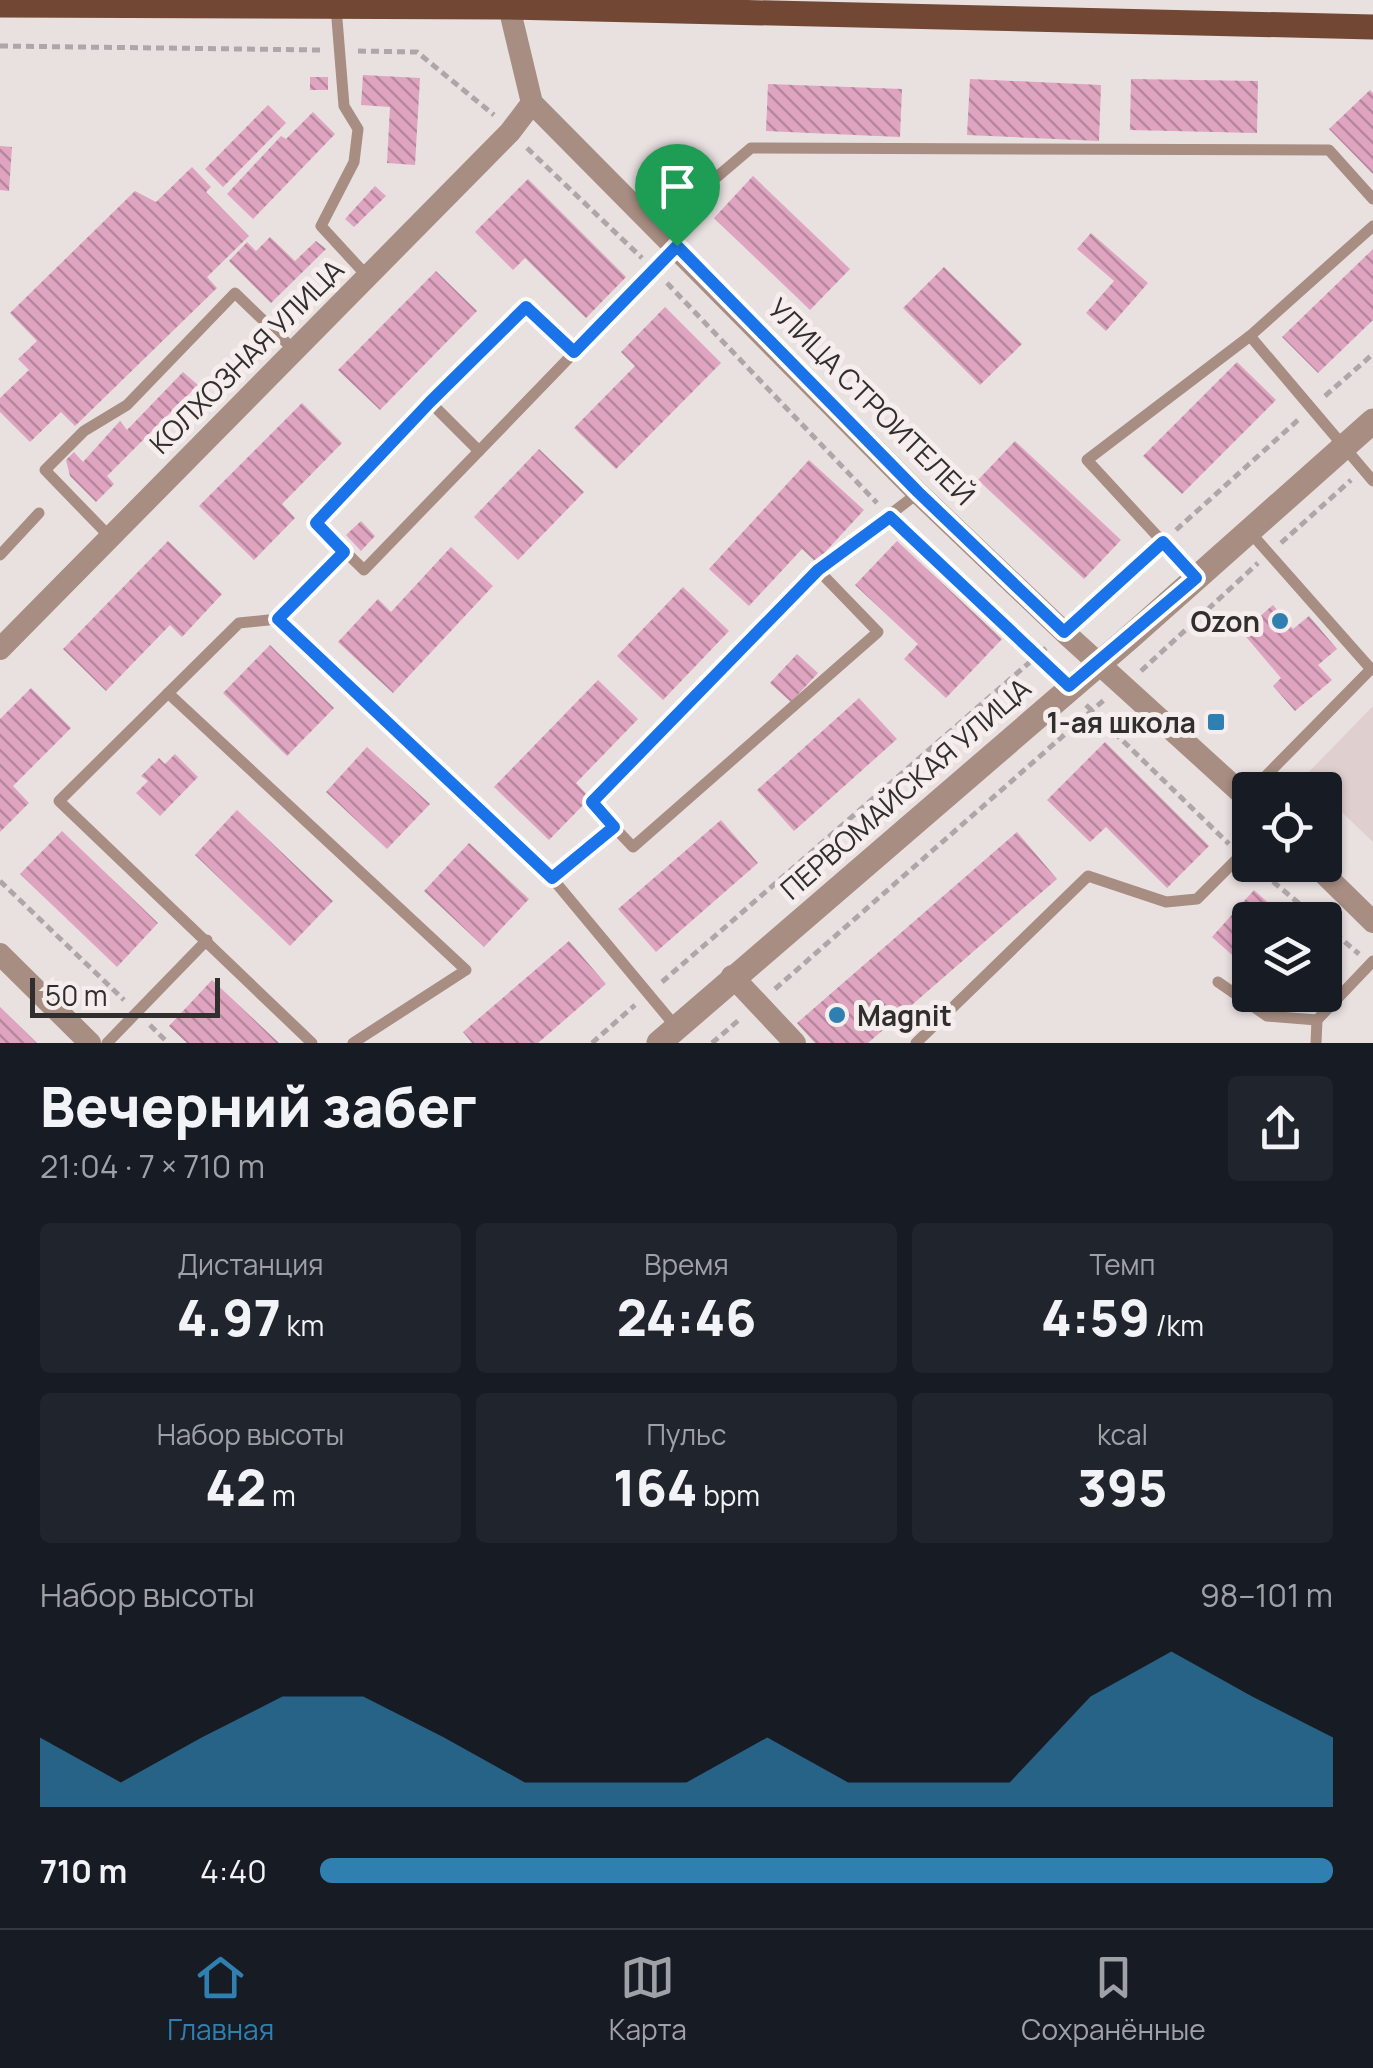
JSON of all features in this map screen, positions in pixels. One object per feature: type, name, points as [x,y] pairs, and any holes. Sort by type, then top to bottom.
[{"type":"main road","points":[[0,5],[853,8],[1373,27]]},
{"type":"street","points":[[509,7],[532,103]]},
{"type":"street","name":"КОЛХОЗНАЯ УЛИЦА","points":[[0,649],[510,132],[532,103]]},
{"type":"street","name":"УЛИЦА СТРОИТЕЛЕЙ","points":[[532,103],[918,492],[1064,632],[1232,780]]},
{"type":"street","name":"ПЕРВОМАЙСКАЯ УЛИЦА","points":[[668,1035],[1373,421]]},
{"type":"street","points":[[1332,882],[1373,922]]},
{"type":"street","points":[[0,954],[90,1043]]},
{"type":"street","points":[[732,976],[795,1043]]},
{"type":"lane","points":[[336,7],[344,106],[358,129],[354,162],[321,226],[366,276]]},
{"type":"lane","points":[[658,227],[751,148],[1329,150],[1373,200]]},
{"type":"lane","points":[[1196,578],[1087,460],[1250,336],[1373,226]]},
{"type":"lane","points":[[574,352],[526,307],[316,523],[364,570],[677,246]]},
{"type":"lane","points":[[109,536],[45,470],[84,432],[128,405],[235,293],[294,350]]},
{"type":"lane","points":[[1250,336],[1373,481]]},
{"type":"lane","points":[[430,402],[479,451]]},
{"type":"lane","points":[[818,570],[878,632],[632,847],[592,802],[818,570],[918,492]]},
{"type":"lane","points":[[0,555],[39,513]]},
{"type":"lane","points":[[1249,531],[1372,669],[1271,772]]},
{"type":"lane","points":[[312,1043],[59,802],[239,623],[278,619],[344,552]]},
{"type":"lane","points":[[278,619],[552,878],[648,994],[668,1035]]},
{"type":"lane","points":[[168,693],[466,970],[353,1043]]},
{"type":"lane","points":[[552,878],[614,827]]},
{"type":"lane","points":[[916,1043],[1088,876],[1166,902],[1197,900],[1232,864]]},
{"type":"lane","points":[[107,1043],[207,940]]},
{"type":"lane","points":[[1316,1043],[1317,1020],[1372,962]]},
{"type":"lane","points":[[1218,982],[1267,1016],[1317,1020]]},
{"type":"path","points":[[0,46],[417,52],[510,132],[654,270],[890,517],[1090,710],[1232,837]]},
{"type":"path","points":[[592,1043],[1038,656],[1373,354]]},
{"type":"path","points":[[712,1043],[1090,710],[1125,686],[1363,469]]},
{"type":"path","points":[[0,881],[168,1043]]},
{"type":"path","points":[[1273,882],[1297,902]]},
{"type":"path","points":[[1342,938],[1372,962]]},
{"type":"shaded area","points":[[1373,706],[1373,842],[1342,812],[1342,772],[1309,772]]},
{"type":"building","points":[[363,75],[420,78],[415,165],[387,163],[390,107],[361,105]]},
{"type":"building","points":[[310,77],[328,77],[328,90],[310,90]]},
{"type":"building","points":[[970,79],[1101,85],[1099,141],[967,135]]},
{"type":"building","points":[[1131,79],[1258,81],[1257,133],[1130,130]]},
{"type":"building","points":[[768,84],[902,89],[900,137],[766,131]]},
{"type":"building","points":[[1370,90],[1373,93],[1373,174],[1329,129]]},
{"type":"building","points":[[268,105],[286,123],[223,187],[205,169]]},
{"type":"building","points":[[313,112],[335,134],[253,219],[227,194],[281,136],[286,139]]},
{"type":"building","points":[[0,146],[12,147],[9,191],[0,190]]},
{"type":"building","points":[[192,167],[211,187],[206,192],[249,236],[207,277],[217,288],[75,426],[61,412],[30,442],[0,412],[0,398],[29,370],[18,359],[37,341],[10,313],[135,191],[156,202]]},
{"type":"building","points":[[753,176],[850,269],[810,310],[714,218]]},
{"type":"building","points":[[528,179],[626,277],[586,318],[525,258],[513,270],[475,232]]},
{"type":"building","points":[[375,186],[386,196],[354,227],[345,219]]},
{"type":"building","points":[[1091,233],[1148,283],[1106,331],[1086,313],[1114,281],[1077,249]]},
{"type":"building","points":[[270,237],[295,261],[316,241],[326,249],[271,303],[229,261],[247,242],[256,251]]},
{"type":"building","points":[[1373,249],[1373,320],[1318,373],[1282,337]]},
{"type":"building","points":[[944,267],[1022,344],[980,385],[903,308]]},
{"type":"building","points":[[436,271],[477,311],[380,410],[338,370]]},
{"type":"building","points":[[665,307],[721,363],[616,469],[574,428],[635,366],[621,352]]},
{"type":"building","points":[[1237,362],[1276,400],[1182,494],[1143,456]]},
{"type":"building","points":[[183,372],[198,385],[107,476],[114,484],[96,502],[70,476],[66,460],[74,452],[83,462],[120,421],[127,430]]},
{"type":"building","points":[[302,403],[342,443],[282,504],[295,518],[254,560],[199,506]]},
{"type":"building","points":[[1015,441],[1121,540],[1084,579],[978,480]]},
{"type":"building","points":[[539,449],[584,492],[518,560],[474,517]]},
{"type":"building","points":[[809,460],[864,510],[816,562],[802,549],[749,606],[709,569]]},
{"type":"building","points":[[361,521],[375,536],[361,551],[346,535]]},
{"type":"building","points":[[168,541],[222,594],[182,637],[170,625],[106,691],[63,649]]},
{"type":"building","points":[[897,541],[1002,639],[946,698],[904,659],[918,644],[855,585]]},
{"type":"building","points":[[451,547],[493,586],[393,693],[338,642],[378,599],[391,612]]},
{"type":"building","points":[[683,587],[729,631],[663,700],[617,656]]},
{"type":"building","points":[[1273,605],[1293,629],[1309,616],[1337,649],[1318,665],[1332,680],[1295,711],[1273,686],[1281,678],[1242,632]]},
{"type":"building","points":[[270,645],[334,708],[287,756],[223,693]]},
{"type":"building","points":[[797,654],[818,673],[791,702],[770,683]]},
{"type":"building","points":[[598,680],[638,719],[576,783],[590,798],[549,840],[494,787]]},
{"type":"building","points":[[31,688],[71,728],[13,786],[29,803],[0,832],[0,719]]},
{"type":"building","points":[[859,698],[897,739],[794,831],[757,790]]},
{"type":"building","points":[[1105,742],[1209,846],[1167,888],[1106,827],[1090,842],[1047,800]]},
{"type":"building","points":[[367,747],[430,804],[387,849],[326,792]]},
{"type":"building","points":[[175,754],[198,777],[160,816],[136,793],[148,781],[141,776],[159,758],[165,764]]},
{"type":"building","points":[[237,810],[333,901],[290,946],[195,855]]},
{"type":"building","points":[[721,820],[758,863],[656,952],[618,909]]},
{"type":"building","points":[[62,831],[158,923],[117,967],[20,874]]},
{"type":"building","points":[[1017,832],[1057,879],[868,1043],[815,1043],[797,1023]]},
{"type":"building","points":[[469,843],[529,899],[484,947],[424,891]]},
{"type":"building","points":[[1254,890],[1267,902],[1243,902]]},
{"type":"building","points":[[1232,915],[1232,955],[1212,937]]},
{"type":"building","points":[[569,941],[606,984],[538,1043],[472,1043],[463,1032]]},
{"type":"building","points":[[212,980],[279,1043],[187,1043],[169,1026]]},
{"type":"building","points":[[0,1007],[37,1043],[0,1043]]},
{"type":"place","name":"Ozon","points":[[1280,621]]},
{"type":"place","name":"1-ая школа","points":[[1216,722]]},
{"type":"place","name":"Magnit","points":[[837,1015]]},
{"type":"route","points":[[677,246],[918,492],[1064,632],[1163,542],[1196,578],[1069,686],[890,517],[818,570],[592,802],[614,827],[552,878],[278,619],[344,552],[316,523],[526,307],[574,352],[677,246]]}]
